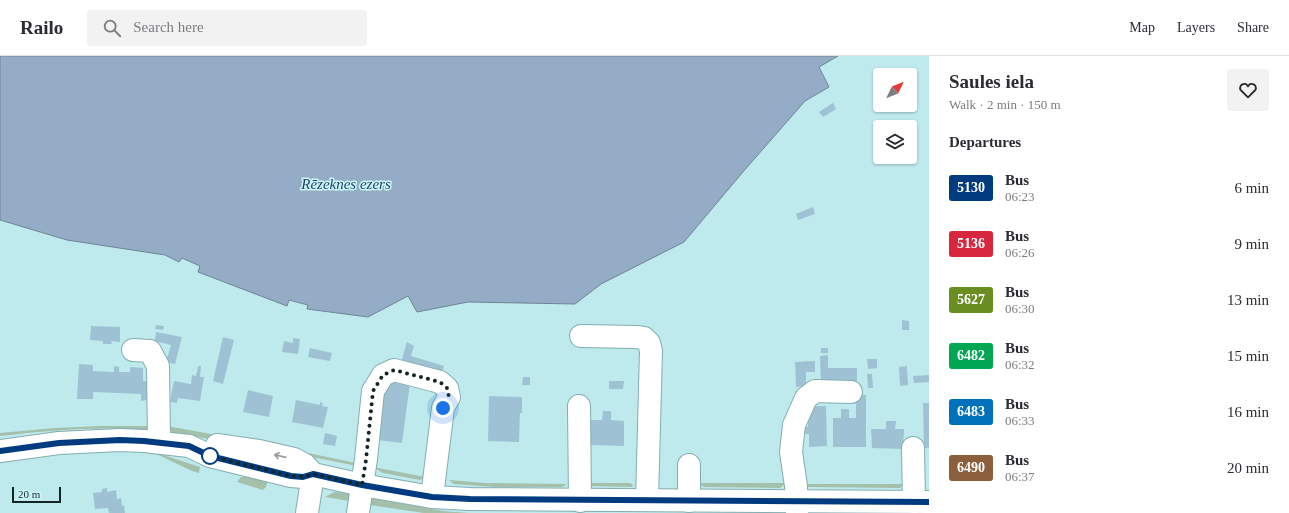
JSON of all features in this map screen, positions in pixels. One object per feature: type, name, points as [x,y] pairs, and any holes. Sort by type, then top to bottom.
[{"type":"main road","points":[[581,336],[636,336],[644,338],[649,343],[647,500]]},
{"type":"main road","points":[[133,350],[150,351],[158,366],[159,442]]},
{"type":"main road","points":[[358,513],[366,460],[373,391],[383,375],[394,370],[440,382],[447,388],[449,397],[443,408],[432,497]]},
{"type":"main road","points":[[797,507],[796,486],[791,452],[794,425],[806,398],[814,390],[851,392]]},
{"type":"main road","points":[[579,406],[580,501]]},
{"type":"main road","points":[[0,450],[59,443],[120,440],[159,442],[189,446],[210,456],[291,476],[303,477],[313,474],[362,485],[432,497],[580,501],[615,507],[647,500],[797,507],[907,505],[913,448]]},
{"type":"main road","points":[[189,446],[226,440],[260,451],[294,459],[305,465],[313,474]]},
{"type":"main road","points":[[689,465],[690,501]]},
{"type":"main road","points":[[307,513],[313,474]]},
{"type":"green space","points":[[101,426],[152,426],[146,430],[77,429],[0,436],[0,433]]},
{"type":"green space","points":[[167,426],[222,436],[222,441],[173,433]]},
{"type":"green space","points":[[284,448],[356,463],[362,467],[282,451]]},
{"type":"green space","points":[[148,450],[200,467],[199,473],[192,471]]},
{"type":"green space","points":[[373,467],[425,477],[420,480],[383,473]]},
{"type":"green space","points":[[241,477],[266,477],[268,479],[266,487],[263,490],[237,482]]},
{"type":"green space","points":[[449,480],[484,483],[567,484],[562,487],[494,487],[454,484]]},
{"type":"green space","points":[[583,483],[630,483],[633,485],[632,487],[589,486]]},
{"type":"green space","points":[[697,483],[786,483],[780,488],[775,488],[704,487]]},
{"type":"green space","points":[[804,484],[904,484],[900,488],[809,487]]},
{"type":"green space","points":[[334,492],[349,493],[352,495],[355,502],[325,497]]},
{"type":"green space","points":[[372,498],[443,511],[469,513],[424,513],[363,504]]},
{"type":"water","name":"Rēzeknes ezers","points":[[0,56],[838,56],[819,67],[829,87],[805,101],[684,242],[601,284],[575,304],[468,302],[417,312],[408,296],[368,317],[307,309],[308,305],[289,300],[287,306],[198,272],[200,266],[182,258],[179,262],[165,255],[67,240],[0,220]]},
{"type":"building","points":[[833,103],[836,109],[823,117],[819,112]]},
{"type":"building","points":[[813,207],[815,214],[798,220],[796,214]]},
{"type":"building","points":[[902,320],[909,321],[909,330],[902,330]]},
{"type":"building","points":[[156,325],[164,326],[163,330],[155,329]]},
{"type":"building","points":[[91,326],[120,327],[120,342],[111,341],[112,344],[103,344],[103,341],[90,340]]},
{"type":"building","points":[[156,332],[182,337],[175,364],[166,362],[171,345],[155,341]]},
{"type":"building","points":[[223,337],[234,340],[223,384],[213,381]]},
{"type":"building","points":[[293,338],[300,339],[298,354],[282,352],[284,341],[293,343]]},
{"type":"building","points":[[407,342],[414,346],[411,356],[444,366],[442,374],[401,362]]},
{"type":"building","points":[[310,348],[332,353],[330,361],[308,357]]},
{"type":"building","points":[[821,348],[828,348],[828,353],[821,353]]},
{"type":"building","points":[[828,355],[828,368],[857,368],[857,383],[821,384],[820,356]]},
{"type":"building","points":[[867,359],[877,359],[877,368],[868,369]]},
{"type":"building","points":[[815,361],[815,372],[806,372],[806,386],[796,387],[795,362]]},
{"type":"building","points":[[79,364],[93,365],[93,371],[114,372],[114,366],[119,367],[119,372],[130,372],[130,367],[143,368],[143,381],[151,382],[147,400],[141,401],[141,394],[93,392],[93,399],[77,399]]},
{"type":"building","points":[[198,366],[201,366],[200,377],[204,377],[200,401],[178,398],[177,403],[170,402],[174,381],[191,384],[192,375],[196,376]]},
{"type":"building","points":[[907,366],[908,385],[900,386],[899,367]]},
{"type":"building","points":[[867,374],[872,374],[873,388],[868,388]]},
{"type":"building","points":[[929,375],[929,382],[914,383],[913,376]]},
{"type":"building","points":[[523,377],[530,377],[530,385],[522,385]]},
{"type":"building","points":[[385,380],[410,383],[402,443],[377,440]]},
{"type":"building","points":[[609,381],[624,381],[623,389],[609,389]]},
{"type":"building","points":[[248,390],[273,396],[269,417],[243,412]]},
{"type":"building","points":[[856,395],[866,395],[866,447],[833,447],[833,418],[841,418],[841,409],[849,409],[849,418],[856,418]]},
{"type":"building","points":[[489,396],[522,397],[519,442],[488,441]]},
{"type":"building","points":[[296,400],[320,405],[320,402],[323,403],[322,406],[328,407],[323,428],[292,422]]},
{"type":"building","points":[[923,403],[929,403],[929,448],[924,448]]},
{"type":"building","points":[[808,406],[826,406],[827,446],[809,447],[809,434],[803,434],[803,427],[808,427]]},
{"type":"building","points":[[603,411],[611,411],[611,420],[624,421],[624,446],[590,445],[590,420],[602,420]]},
{"type":"building","points":[[886,421],[896,421],[895,429],[904,429],[903,449],[872,448],[871,429],[886,429]]},
{"type":"building","points":[[325,433],[337,436],[335,446],[323,444]]},
{"type":"building","points":[[107,488],[107,492],[116,490],[117,499],[121,498],[125,513],[109,513],[108,508],[95,509],[93,493],[102,492],[102,489]]},
{"type":"bus line","name":"5130","points":[[0,451],[59,443],[120,440],[159,442],[189,446],[210,456],[291,476],[303,477],[313,474],[362,485],[432,497],[580,501],[929,502]]},
{"type":"route","points":[[210,456],[291,476],[303,477],[313,474],[362,485],[373,391],[383,375],[394,370],[440,382],[447,388],[449,397],[443,408]]}]
